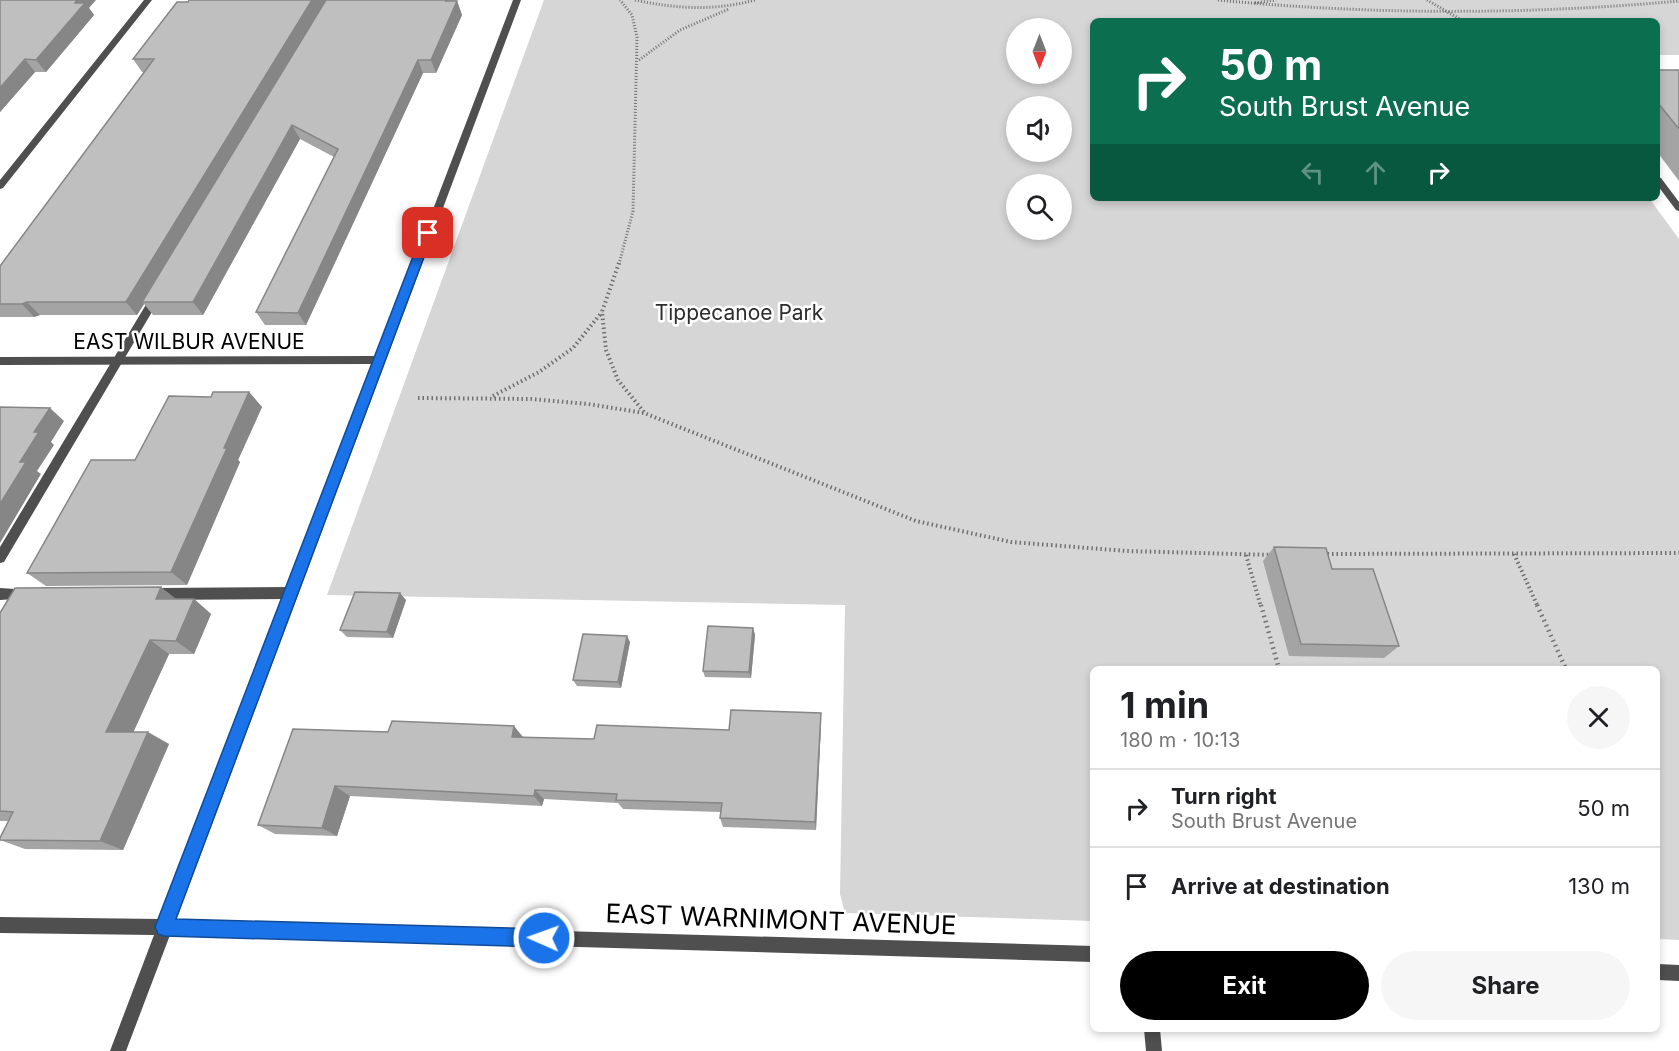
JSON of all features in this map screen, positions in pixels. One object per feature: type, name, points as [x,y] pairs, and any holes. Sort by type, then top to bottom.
[{"type":"street","points":[[0,186],[148,0]]},
{"type":"street","points":[[118,1051],[517,0]]},
{"type":"street","points":[[1660,183],[1679,208]]},
{"type":"street","points":[[0,558],[164,283]]},
{"type":"street","name":"EAST WILBUR AVENUE","points":[[0,361],[379,360]]},
{"type":"street","points":[[138,594],[291,593]]},
{"type":"street","points":[[0,594],[34,594]]},
{"type":"street","name":"EAST WARNIMONT AVENUE","points":[[0,925],[164,927],[1090,954]]},
{"type":"street","points":[[1660,972],[1679,973]]},
{"type":"street","points":[[1152,1032],[1154,1051]]},
{"type":"path","points":[[492,396],[539,372],[573,348],[603,312],[616,277],[633,211],[639,60],[638,37],[632,15],[620,0]]},
{"type":"path","points":[[635,0],[654,5],[689,8],[733,7]]},
{"type":"path","points":[[639,60],[681,30],[755,0]]},
{"type":"path","points":[[1218,0],[1313,10],[1447,14],[1679,2]]},
{"type":"path","points":[[1249,3],[1275,0]]},
{"type":"path","points":[[1427,0],[1456,18]]},
{"type":"path","points":[[603,312],[606,350],[618,380],[644,413]]},
{"type":"path","points":[[418,398],[492,396],[602,404],[644,413],[916,521],[1011,542],[1127,551],[1281,555]]},
{"type":"path","points":[[1316,554],[1679,553]]},
{"type":"path","points":[[1514,554],[1565,666]]},
{"type":"path","points":[[1246,555],[1278,666]]},
{"type":"green space","name":"Tippecanoe Park","points":[[544,0],[1679,0],[1679,55],[1660,55],[1660,18],[1090,18],[1090,201],[1651,201],[1679,239],[1679,940],[1660,939],[1660,666],[1090,666],[1090,921],[845,913],[840,894],[845,605],[327,595]]},
{"type":"building","points":[[0,0],[77,0],[75,3],[85,3],[36,60],[25,59],[0,88]]},
{"type":"building","points":[[189,0],[312,0],[126,302],[0,304],[0,266],[154,59],[133,59],[177,2],[188,2]]},
{"type":"building","points":[[326,0],[457,1],[431,60],[418,60],[298,313],[256,312],[338,149],[292,125],[193,302],[142,302]]},
{"type":"building","points":[[1660,70],[1679,70],[1679,129],[1660,105]]},
{"type":"building","points":[[213,392],[249,392],[224,448],[227,448],[171,572],[27,573],[91,460],[135,460],[169,396],[211,397]]},
{"type":"building","points":[[0,407],[50,408],[34,432],[39,432],[20,462],[26,462],[0,504]]},
{"type":"building","points":[[1274,547],[1326,548],[1332,569],[1373,569],[1399,646],[1301,644]]},
{"type":"building","points":[[161,587],[156,599],[194,599],[176,641],[150,640],[106,732],[148,732],[100,841],[0,840],[13,812],[0,811],[0,613],[15,588]]},
{"type":"building","points":[[355,592],[400,593],[387,632],[340,630]]},
{"type":"building","points":[[708,626],[753,628],[749,672],[703,671]]},
{"type":"building","points":[[583,634],[627,636],[618,682],[573,680]]},
{"type":"building","points":[[731,710],[821,713],[815,822],[720,818],[722,803],[616,800],[617,794],[535,790],[534,796],[335,786],[322,828],[258,825],[293,729],[388,732],[392,721],[514,726],[512,737],[594,739],[597,725],[729,730]]},
{"type":"route","points":[[428,233],[164,927],[544,938]]}]
